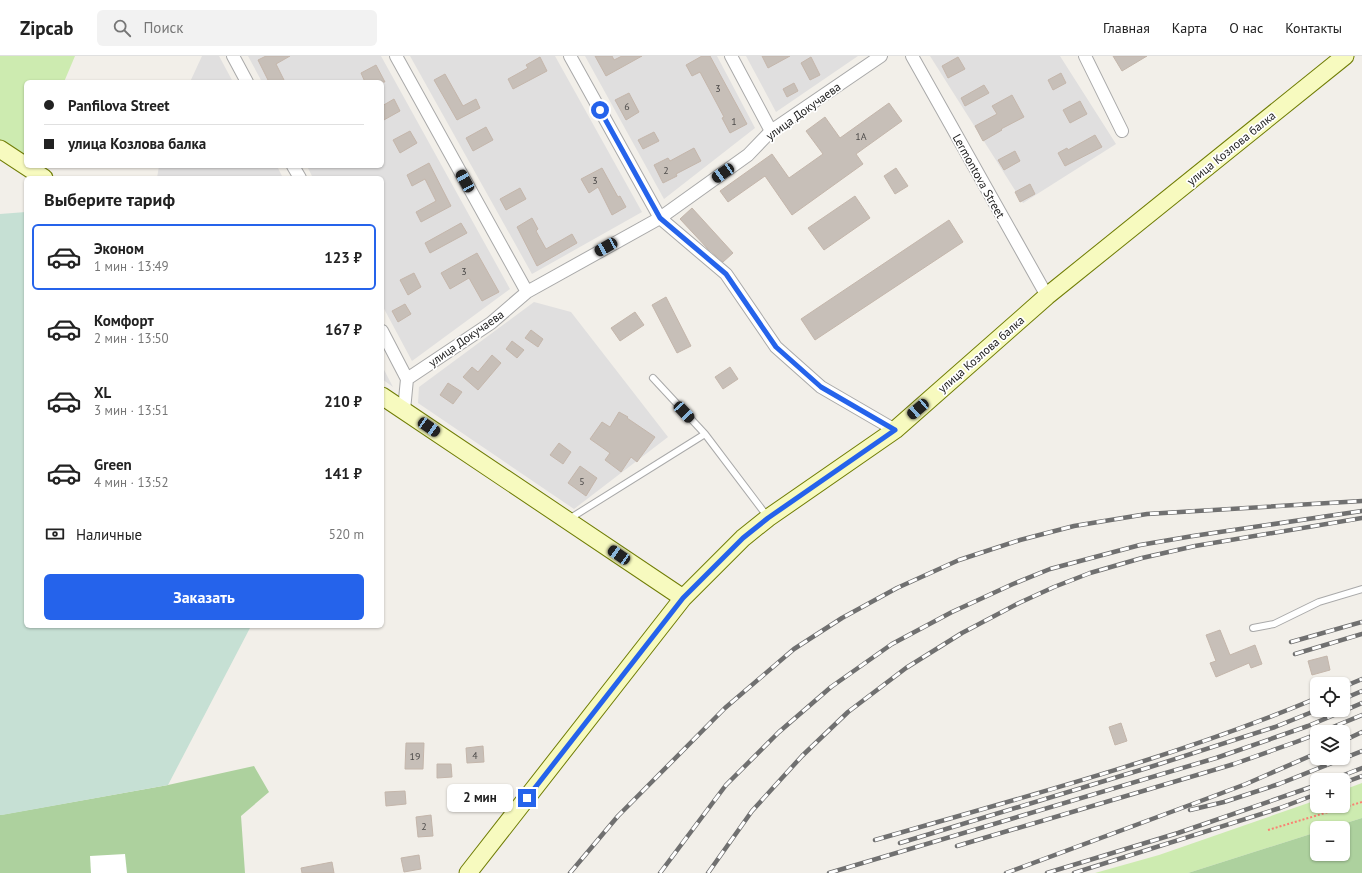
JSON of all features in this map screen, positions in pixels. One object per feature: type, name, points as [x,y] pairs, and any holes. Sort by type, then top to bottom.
[{"type":"main road","name":"улица Козлова балка","points":[[468,873],[683,598],[743,538],[768,518],[895,430],[1047,296],[1346,56]]},
{"type":"main road","points":[[0,150],[24,165]]},
{"type":"main road","points":[[28,168],[41,176]]},
{"type":"main road","points":[[384,397],[683,598]]},
{"type":"street","points":[[233,56],[246,80]]},
{"type":"street","points":[[396,56],[526,292]]},
{"type":"street","points":[[570,56],[660,218],[726,274],[776,347],[821,387],[895,430]]},
{"type":"street","points":[[732,56],[772,131]]},
{"type":"street","name":"улица Докучаева","points":[[407,379],[492,323],[526,292],[660,218],[748,155],[772,131],[881,56]]},
{"type":"street","name":"Lermontova Street","points":[[912,56],[1047,296]]},
{"type":"street","points":[[1085,56],[1122,131]]},
{"type":"street","points":[[384,335],[407,379],[404,410]]},
{"type":"lane","points":[[653,378],[706,434],[768,518]]},
{"type":"lane","points":[[567,520],[706,434]]},
{"type":"lane","points":[[1253,628],[1274,624],[1319,602],[1362,589]]},
{"type":"path","points":[[1268,830],[1362,802]]},
{"type":"shaded area","points":[[202,56],[219,56],[232,80],[191,80]]},
{"type":"shaded area","points":[[248,56],[381,56],[510,289],[412,361],[384,309],[384,176],[312,176],[308,168],[384,168],[384,80],[261,80]]},
{"type":"shaded area","points":[[410,56],[555,56],[642,212],[532,274]]},
{"type":"shaded area","points":[[585,56],[717,56],[755,128],[664,199]]},
{"type":"shaded area","points":[[746,56],[858,56],[776,112]]},
{"type":"shaded area","points":[[930,56],[1060,56],[1116,144],[1023,203]]},
{"type":"shaded area","points":[[159,168],[278,168],[282,176],[157,176]]},
{"type":"shaded area","points":[[534,302],[571,312],[668,437],[574,509],[418,403],[419,387]]},
{"type":"shaded area","points":[[384,370],[393,387],[384,380]]},
{"type":"green space","points":[[0,56],[75,56],[65,80],[24,80],[24,165],[0,149]]},
{"type":"green space","points":[[24,212],[24,628],[250,628],[168,785],[2,815],[0,815],[0,214]]},
{"type":"green space","points":[[254,766],[269,792],[241,816],[245,873],[0,873],[0,815],[168,785]]},
{"type":"green space","points":[[1362,783],[1362,818],[1350,822],[1310,821],[1310,834],[1188,873],[1095,873],[1159,855],[1310,802],[1310,813],[1350,813],[1350,787]]},
{"type":"green space","points":[[1362,818],[1362,873],[1188,873],[1310,834],[1310,861],[1350,861],[1350,822]]},
{"type":"pier","points":[[125,854],[127,873],[91,873],[90,856]]},
{"type":"building","points":[[266,56],[290,56],[276,64],[284,80],[268,80],[258,60]]},
{"type":"building","points":[[595,56],[612,56],[614,60],[622,56],[642,56],[606,76]]},
{"type":"building","points":[[702,56],[710,56],[747,124],[730,133],[722,118],[724,117],[700,72],[692,76],[686,65]]},
{"type":"building","points":[[762,56],[790,56],[768,68]]},
{"type":"building","points":[[1113,56],[1147,56],[1122,71]]},
{"type":"building","points":[[540,57],[547,71],[513,89],[508,79],[528,68],[526,65]]},
{"type":"building","points":[[811,57],[820,75],[810,80],[801,63]]},
{"type":"building","points":[[958,57],[965,69],[948,78],[942,66]]},
{"type":"building","points":[[376,65],[384,80],[364,80],[361,73]]},
{"type":"building","points":[[1061,73],[1066,83],[1053,90],[1048,80]]},
{"type":"building","points":[[445,74],[463,106],[476,99],[480,108],[457,120],[434,80]]},
{"type":"building","points":[[794,83],[798,91],[787,97],[783,89]]},
{"type":"building","points":[[984,85],[989,93],[965,106],[961,98]]},
{"type":"building","points":[[629,93],[639,112],[626,120],[615,100]]},
{"type":"building","points":[[1012,95],[1024,117],[1001,129],[1002,130],[983,141],[975,126],[997,114],[992,106]]},
{"type":"building","points":[[394,99],[400,111],[384,120],[384,105]]},
{"type":"building","points":[[1080,101],[1087,114],[1070,123],[1063,110]]},
{"type":"building","points":[[889,103],[902,121],[856,154],[863,164],[792,215],[765,176],[728,202],[720,191],[772,154],[789,178],[823,154],[806,131],[825,117],[840,138]]},
{"type":"building","points":[[486,127],[493,140],[473,151],[466,138]]},
{"type":"building","points":[[410,131],[417,143],[400,153],[393,140]]},
{"type":"building","points":[[654,132],[659,141],[643,149],[638,140]]},
{"type":"building","points":[[1095,135],[1102,147],[1065,166],[1058,153],[1067,148],[1068,150]]},
{"type":"building","points":[[694,148],[701,161],[676,174],[677,176],[663,183],[654,165],[668,158],[670,161]]},
{"type":"building","points":[[1015,151],[1020,161],[1004,170],[998,160]]},
{"type":"building","points":[[429,163],[451,206],[421,222],[416,212],[436,201],[425,179],[412,186],[407,175]]},
{"type":"building","points":[[602,168],[618,197],[620,196],[626,207],[612,215],[598,187],[589,193],[581,179]]},
{"type":"building","points":[[896,168],[908,186],[895,194],[884,176]]},
{"type":"building","points":[[1030,184],[1035,194],[1020,202],[1015,192]]},
{"type":"building","points":[[520,188],[526,199],[506,210],[500,199]]},
{"type":"building","points":[[855,196],[870,218],[824,250],[808,228]]},
{"type":"building","points":[[692,208],[733,253],[723,262],[707,248],[680,219]]},
{"type":"building","points":[[532,218],[538,229],[536,231],[546,249],[572,234],[577,243],[537,266],[517,227]]},
{"type":"building","points":[[949,220],[963,242],[815,340],[801,319]]},
{"type":"building","points":[[461,223],[467,233],[430,253],[425,243]]},
{"type":"building","points":[[477,253],[499,292],[482,301],[469,278],[450,289],[441,273]]},
{"type":"building","points":[[414,273],[421,287],[408,295],[400,280]]},
{"type":"building","points":[[666,297],[691,346],[677,353],[652,305]]},
{"type":"building","points":[[405,304],[411,314],[398,322],[392,311]]},
{"type":"building","points":[[635,312],[644,325],[620,341],[611,328]]},
{"type":"building","points":[[531,330],[543,339],[538,347],[525,338]]},
{"type":"building","points":[[512,341],[524,350],[517,358],[506,349]]},
{"type":"building","points":[[492,355],[501,363],[478,390],[463,377],[472,367],[478,372]]},
{"type":"building","points":[[730,367],[738,379],[723,389],[715,377]]},
{"type":"building","points":[[448,383],[462,392],[453,404],[440,395]]},
{"type":"building","points":[[619,412],[655,437],[637,462],[631,457],[621,472],[605,460],[610,453],[590,439],[602,422],[610,427]]},
{"type":"building","points":[[559,443],[571,452],[563,464],[550,455]]},
{"type":"building","points":[[580,466],[597,478],[586,496],[568,483]]},
{"type":"building","points":[[1220,630],[1230,655],[1255,645],[1262,664],[1251,668],[1249,663],[1216,677],[1210,663],[1216,661],[1206,635]]},
{"type":"building","points":[[1327,656],[1330,670],[1312,675],[1308,661]]},
{"type":"building","points":[[1121,723],[1127,741],[1115,745],[1109,727]]},
{"type":"building","points":[[406,743],[424,743],[423,769],[405,769]]},
{"type":"building","points":[[483,746],[484,762],[467,763],[466,748]]},
{"type":"building","points":[[437,764],[451,764],[452,777],[437,778]]},
{"type":"building","points":[[405,791],[406,804],[386,806],[385,792]]},
{"type":"building","points":[[431,815],[433,836],[418,837],[416,817]]},
{"type":"building","points":[[419,855],[421,869],[404,872],[401,858]]},
{"type":"building","points":[[332,862],[334,873],[302,873],[301,868]]},
{"type":"railway","points":[[570,873],[618,816],[725,708],[794,649],[842,618],[897,588],[959,560],[1020,540],[1074,526],[1147,514],[1362,501]]},
{"type":"railway","points":[[660,873],[726,785],[779,732],[831,687],[892,644],[952,612],[1050,569],[1140,545],[1362,511]]},
{"type":"railway","points":[[708,873],[752,811],[802,756],[848,712],[906,668],[962,633],[1019,603],[1054,587],[1090,573],[1142,558],[1195,546],[1362,518]]},
{"type":"railway","points":[[1291,642],[1362,622]]},
{"type":"railway","points":[[1295,654],[1362,634]]},
{"type":"railway","points":[[1350,684],[1362,679]]},
{"type":"railway","points":[[1350,696],[1362,691]]},
{"type":"railway","points":[[875,840],[1042,792],[1153,758],[1263,720],[1310,701]]},
{"type":"railway","points":[[829,873],[1216,758],[1308,726],[1362,703]]},
{"type":"railway","points":[[900,843],[1147,768],[1275,727],[1310,713]]},
{"type":"railway","points":[[1338,725],[1362,715]]},
{"type":"railway","points":[[1350,738],[1362,732]]},
{"type":"railway","points":[[957,846],[1234,764],[1310,737]]},
{"type":"railway","points":[[1190,810],[1224,802],[1279,784],[1362,751]]},
{"type":"railway","points":[[1006,873],[1246,784],[1310,756]]},
{"type":"railway","points":[[1349,773],[1362,768]]},
{"type":"railway","points":[[1350,780],[1362,776]]},
{"type":"railway","points":[[1047,873],[1178,833],[1310,787]]},
{"type":"railway","points":[[1074,873],[1280,808],[1310,797]]},
{"type":"route","points":[[527,798],[683,598],[743,538],[768,518],[895,430],[821,387],[776,347],[726,274],[660,218],[600,110]]}]
